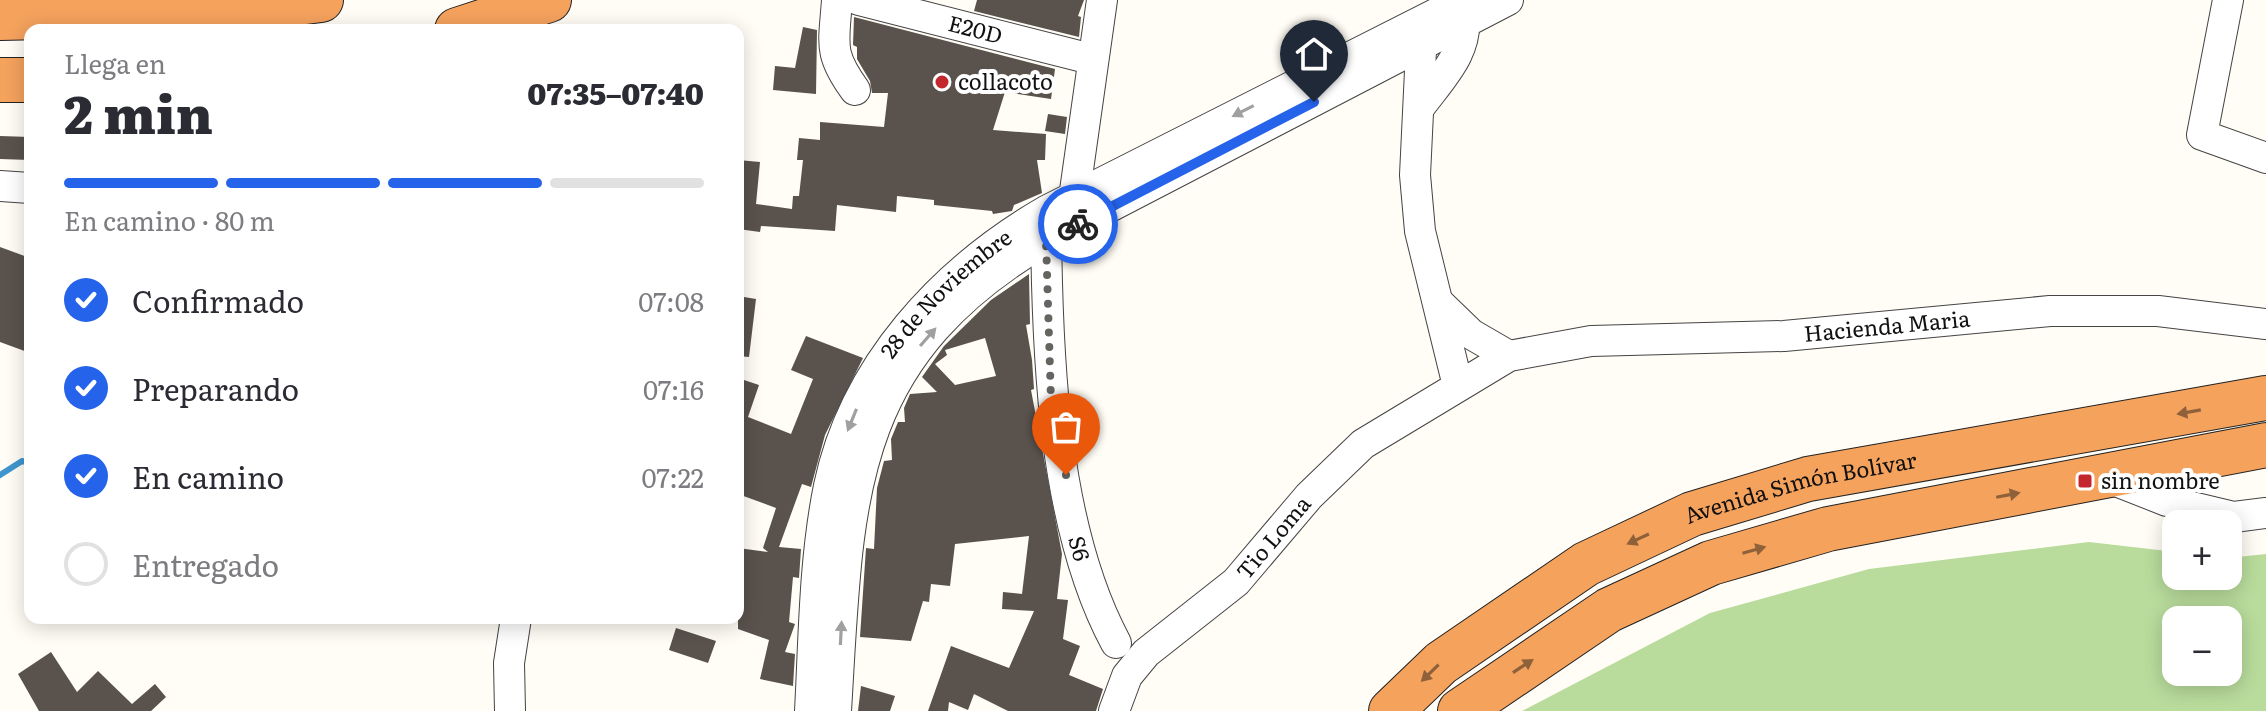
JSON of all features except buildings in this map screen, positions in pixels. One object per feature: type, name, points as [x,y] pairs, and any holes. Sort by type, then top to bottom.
[{"type":"highway","points":[[0,18],[218,13],[321,0]]},
{"type":"highway","points":[[475,24],[549,0]]},
{"type":"highway","points":[[0,80],[24,80]]},
{"type":"highway","name":"Avenida Simón Bolívar","points":[[1391,711],[1441,663],[1586,564],[1692,514],[1808,479],[2266,398]]},
{"type":"highway","name":"Avenida Simón Bolívar","points":[[1460,711],[1609,610],[1711,563],[1828,529],[2266,445]]},
{"type":"street","points":[[837,0],[833,46],[837,66],[855,90]]},
{"type":"street","name":"E20D","points":[[859,0],[1091,59]]},
{"type":"street","name":"S6","points":[[1102,0],[1059,219],[1051,401],[1077,537],[1093,590],[1116,643]]},
{"type":"street","name":"28 de Noviembre","points":[[810,711],[823,522],[830,482],[860,401],[881,361],[938,292],[981,253],[1059,219],[1423,32],[1462,8],[1508,0]]},
{"type":"street","points":[[2228,0],[2202,135],[2266,158]]},
{"type":"street","points":[[1419,108],[1460,48],[1462,8]]},
{"type":"street","points":[[1423,32],[1415,175],[1420,231],[1458,386]]},
{"type":"street","points":[[0,94],[24,94]]},
{"type":"street","points":[[0,186],[24,188]]},
{"type":"street","points":[[836,711],[851,513],[859,474],[883,403],[900,371],[958,305],[1059,219]]},
{"type":"street","points":[[1440,304],[1471,334],[1509,356]]},
{"type":"street","name":"Hacienda Maria","points":[[1458,386],[1509,356],[1591,341],[1784,336],[2050,311],[2158,311],[2266,324]]},
{"type":"street","name":"Tio Loma","points":[[1114,711],[1127,676],[1146,653],[1236,582],[1309,496],[1363,444],[1458,386]]},
{"type":"street","points":[[2106,477],[2167,501],[2234,517],[2266,513]]},
{"type":"street","points":[[510,711],[509,663],[515,624]]},
{"type":"green space","points":[[2089,542],[2162,550],[2162,590],[2242,590],[2242,557],[2266,554],[2266,711],[1522,711],[1710,613],[1869,569]]},
{"type":"waterway","points":[[0,475],[24,462]]},
{"type":"way so far","points":[[1066,475],[1051,401],[1046,240],[1078,224]]},
{"type":"place","name":"collacoto","points":[[942,82]]},
{"type":"place","name":"sin nombre","points":[[2085,481]]},
{"type":"route","points":[[1078,224],[1314,102]]}]
